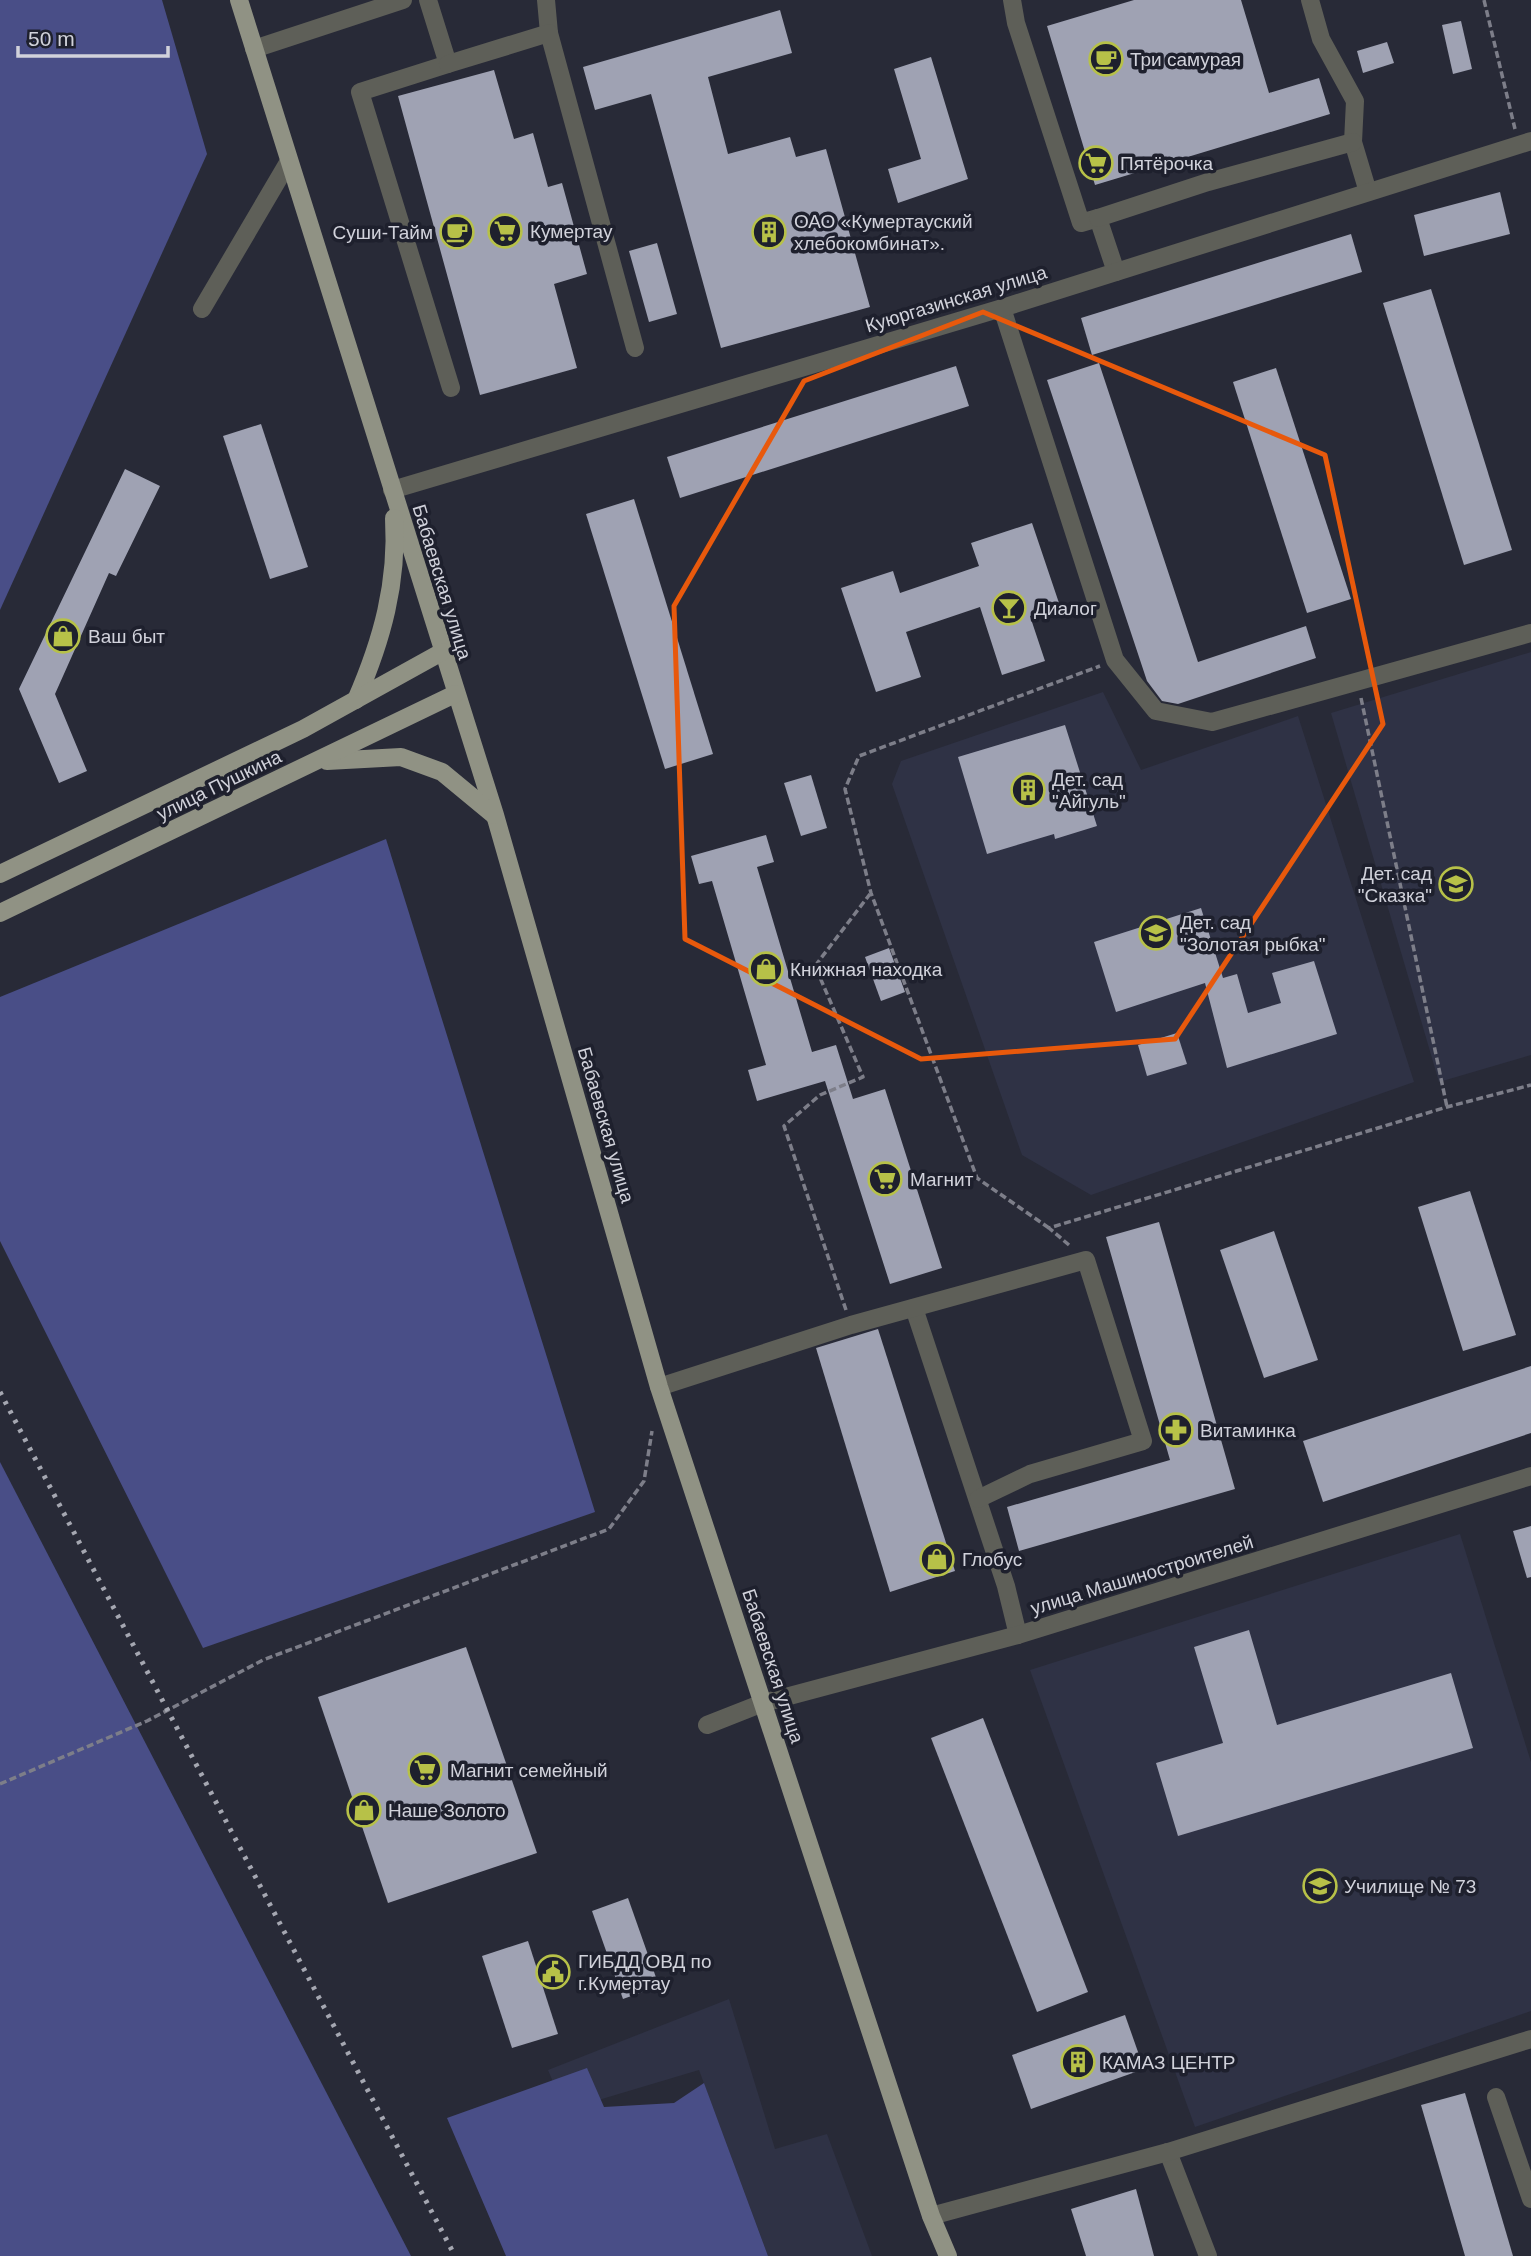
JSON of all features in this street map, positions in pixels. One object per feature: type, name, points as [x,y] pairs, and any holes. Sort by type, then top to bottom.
[{"type":"main road","name":"Бабаевская улица","points":[[239,0],[495,815],[659,1387],[931,2216],[948,2256]]},
{"type":"main road","points":[[356,700],[377,651],[390,600],[396,552],[392,490]]},
{"type":"main road","name":"улица Пушкина","points":[[0,874],[303,729],[442,652]]},
{"type":"main road","name":"улица Пушкина","points":[[0,913],[455,694]]},
{"type":"main road","points":[[316,762],[401,757],[442,772],[495,815]]},
{"type":"street","points":[[254,49],[403,0]]},
{"type":"street","points":[[428,0],[448,64]]},
{"type":"street","points":[[546,0],[549,33],[635,348]]},
{"type":"street","points":[[1012,0],[1016,23],[1082,223],[1208,182],[1353,142]]},
{"type":"street","points":[[1310,0],[1321,39],[1355,101],[1353,142],[1368,192]]},
{"type":"street","points":[[451,388],[360,92],[549,33]]},
{"type":"street","name":"Куюргазинская улица","points":[[392,490],[1002,308],[1525,143]]},
{"type":"street","points":[[202,309],[289,161]]},
{"type":"street","points":[[1098,218],[1116,272]]},
{"type":"street","points":[[1002,308],[1115,660],[1156,711],[1212,722],[1531,633]]},
{"type":"street","points":[[659,1387],[851,1325],[1086,1259],[1143,1441],[1030,1474],[978,1499]]},
{"type":"street","points":[[914,1308],[1006,1586],[1018,1636]]},
{"type":"street","name":"улица Машиностроителей","points":[[707,1725],[763,1703],[1018,1636],[1531,1476]]},
{"type":"street","points":[[931,2216],[1168,2152],[1531,2039]]},
{"type":"street","points":[[1496,2097],[1531,2199]]},
{"type":"street","points":[[1168,2152],[1208,2256]]},
{"type":"path","points":[[1484,0],[1525,143]]},
{"type":"path","points":[[1086,1259],[1049,1228],[977,1178],[871,893],[845,789],[859,756],[1115,660]]},
{"type":"path","points":[[1358,681],[1447,1107]]},
{"type":"path","points":[[851,1325],[784,1126],[820,1095],[863,1077],[815,966],[871,893]]},
{"type":"path","points":[[1049,1228],[1447,1107],[1531,1085]]},
{"type":"path","points":[[0,1784],[147,1721],[263,1660],[610,1529],[644,1481],[653,1427]]},
{"type":"highlighted area","points":[[983,312],[1325,455],[1383,724],[1175,1039],[921,1059],[685,939],[674,606],[804,381]]},
{"type":"shaded area","points":[[0,0],[162,0],[207,154],[0,610]]},
{"type":"shaded area","name":"Дет. сад \"Сказка\"","points":[[1531,652],[1531,1055],[1439,1082],[1331,713]]},
{"type":"shaded area","name":"Дет. сад \"Золотая рыбка\"","points":[[1103,692],[1141,770],[1298,716],[1414,1082],[1091,1195],[1022,1155],[892,784],[901,761]]},
{"type":"shaded area","points":[[386,839],[595,1512],[203,1648],[0,1241],[0,997]]},
{"type":"shaded area","points":[[0,1462],[411,2256],[0,2256]]},
{"type":"shaded area","name":"Училище № 73","points":[[1460,1534],[1531,1762],[1531,2011],[1195,2127],[1030,1670]]},
{"type":"shaded area","points":[[729,1999],[775,2149],[827,2134],[872,2256],[768,2256],[699,2070],[565,2110],[548,2070]]},
{"type":"shaded area","points":[[587,2068],[604,2107],[674,2103],[704,2083],[768,2256],[506,2256],[447,2118]]},
{"type":"building","points":[[1134,0],[1241,0],[1269,93],[1319,78],[1330,114],[1095,185],[1047,26]]},
{"type":"building","name":"ОАО «Кумертауский хлебокомбинат».","points":[[780,10],[792,53],[708,77],[728,154],[790,137],[796,157],[826,149],[870,307],[721,348],[651,94],[595,110],[583,67]]},
{"type":"building","points":[[1461,21],[1472,69],[1453,74],[1442,25]]},
{"type":"building","points":[[1387,42],[1394,63],[1363,73],[1357,51]]},
{"type":"building","points":[[931,57],[968,179],[898,203],[888,169],[921,159],[894,69]]},
{"type":"building","name":"Кумертау","points":[[494,70],[514,139],[533,133],[548,187],[562,183],[587,274],[554,284],[577,368],[480,395],[398,96]]},
{"type":"building","points":[[1500,192],[1510,234],[1424,256],[1414,215]]},
{"type":"building","points":[[1351,234],[1362,272],[1092,355],[1081,318]]},
{"type":"building","points":[[657,243],[677,314],[649,322],[629,251]]},
{"type":"building","points":[[1431,289],[1512,550],[1464,565],[1383,303]]},
{"type":"building","points":[[1099,363],[1198,662],[1306,626],[1316,658],[1178,704],[1162,701],[1147,681],[1047,380]]},
{"type":"building","points":[[956,366],[969,406],[680,498],[667,457]]},
{"type":"building","points":[[1276,368],[1351,599],[1307,613],[1233,382]]},
{"type":"building","points":[[261,424],[308,567],[270,579],[223,436]]},
{"type":"building","name":"Ваш быт","points":[[125,469],[160,486],[116,576],[109,573],[55,694],[87,771],[59,783],[19,689]]},
{"type":"building","points":[[634,499],[713,754],[665,769],[586,514]]},
{"type":"building","points":[[1032,523],[1060,606],[1030,616],[1045,661],[1002,675],[980,607],[906,632],[921,677],[876,692],[841,588],[893,571],[900,593],[979,566],[971,543]]},
{"type":"building","name":"Дет. сад \"Айгуль\"","points":[[1065,725],[1097,826],[1055,839],[1054,834],[987,854],[958,757]]},
{"type":"building","points":[[811,775],[827,828],[801,836],[784,783]]},
{"type":"building","points":[[766,835],[774,862],[757,867],[812,1052],[836,1045],[853,1099],[885,1089],[942,1268],[890,1284],[825,1081],[757,1101],[748,1070],[766,1065],[712,881],[699,884],[691,856]]},
{"type":"building","name":"Дет. сад \"Золотая рыбка\"","points":[[1201,908],[1223,978],[1237,974],[1248,1013],[1281,1003],[1272,973],[1314,961],[1337,1034],[1227,1068],[1205,983],[1116,1012],[1094,942]]},
{"type":"building","points":[[889,948],[905,992],[881,1001],[865,957]]},
{"type":"building","points":[[1177,1033],[1187,1064],[1147,1076],[1138,1045]]},
{"type":"building","points":[[1470,1191],[1516,1335],[1463,1351],[1418,1207]]},
{"type":"building","points":[[1159,1222],[1235,1489],[1019,1551],[1007,1507],[1170,1460],[1106,1237]]},
{"type":"building","points":[[1274,1231],[1318,1360],[1264,1378],[1220,1250]]},
{"type":"building","points":[[878,1329],[955,1571],[890,1592],[816,1348]]},
{"type":"building","points":[[1531,1366],[1531,1433],[1323,1502],[1303,1441]]},
{"type":"building","points":[[1531,1526],[1531,1577],[1527,1578],[1513,1531]]},
{"type":"building","points":[[1249,1630],[1277,1725],[1451,1673],[1473,1748],[1178,1836],[1156,1763],[1223,1743],[1194,1647]]},
{"type":"building","name":"Магнит семейный","points":[[466,1647],[537,1853],[388,1903],[318,1697]]},
{"type":"building","points":[[983,1718],[1088,1992],[1037,2012],[931,1738]]},
{"type":"building","points":[[628,1898],[659,1986],[623,1999],[592,1911]]},
{"type":"building","points":[[528,1941],[558,2034],[512,2048],[482,1956]]},
{"type":"building","name":"КАМАЗ ЦЕНТР","points":[[1125,2015],[1144,2069],[1031,2109],[1012,2055]]},
{"type":"building","points":[[1465,2093],[1513,2256],[1465,2256],[1421,2105]]},
{"type":"building","points":[[1136,2189],[1154,2256],[1086,2256],[1071,2209]]},
{"type":"railway","points":[[0,1392],[455,2256]]},
{"type":"place","name":"Три самурая","points":[[1106,59]]},
{"type":"place","name":"Пятёрочка","points":[[1096,163]]},
{"type":"place","name":"Кумертау","points":[[505,231]]},
{"type":"place","name":"Суши-Тайм","points":[[457,232]]},
{"type":"place","name":"ОАО «Кумертауский хлебокомбинат».","points":[[769,232]]},
{"type":"place","name":"Диалог","points":[[1009,608]]},
{"type":"place","name":"Ваш быт","points":[[63,636]]},
{"type":"place","name":"Дет. сад \"Айгуль\"","points":[[1028,790]]},
{"type":"place","name":"Дет. сад \"Сказка\"","points":[[1456,884]]},
{"type":"place","name":"Дет. сад \"Золотая рыбка\"","points":[[1156,933]]},
{"type":"place","name":"Книжная находка","points":[[766,969]]},
{"type":"place","name":"Магнит","points":[[885,1179]]},
{"type":"place","name":"Витаминка","points":[[1176,1430]]},
{"type":"place","name":"Глобус","points":[[937,1559]]},
{"type":"place","name":"Магнит семейный","points":[[425,1770]]},
{"type":"place","name":"Наше Золото","points":[[364,1810]]},
{"type":"place","name":"Училище № 73","points":[[1320,1886]]},
{"type":"place","name":"ГИБДД ОВД по г.Кумертау","points":[[553,1972]]},
{"type":"place","name":"КАМАЗ ЦЕНТР","points":[[1078,2062]]}]
